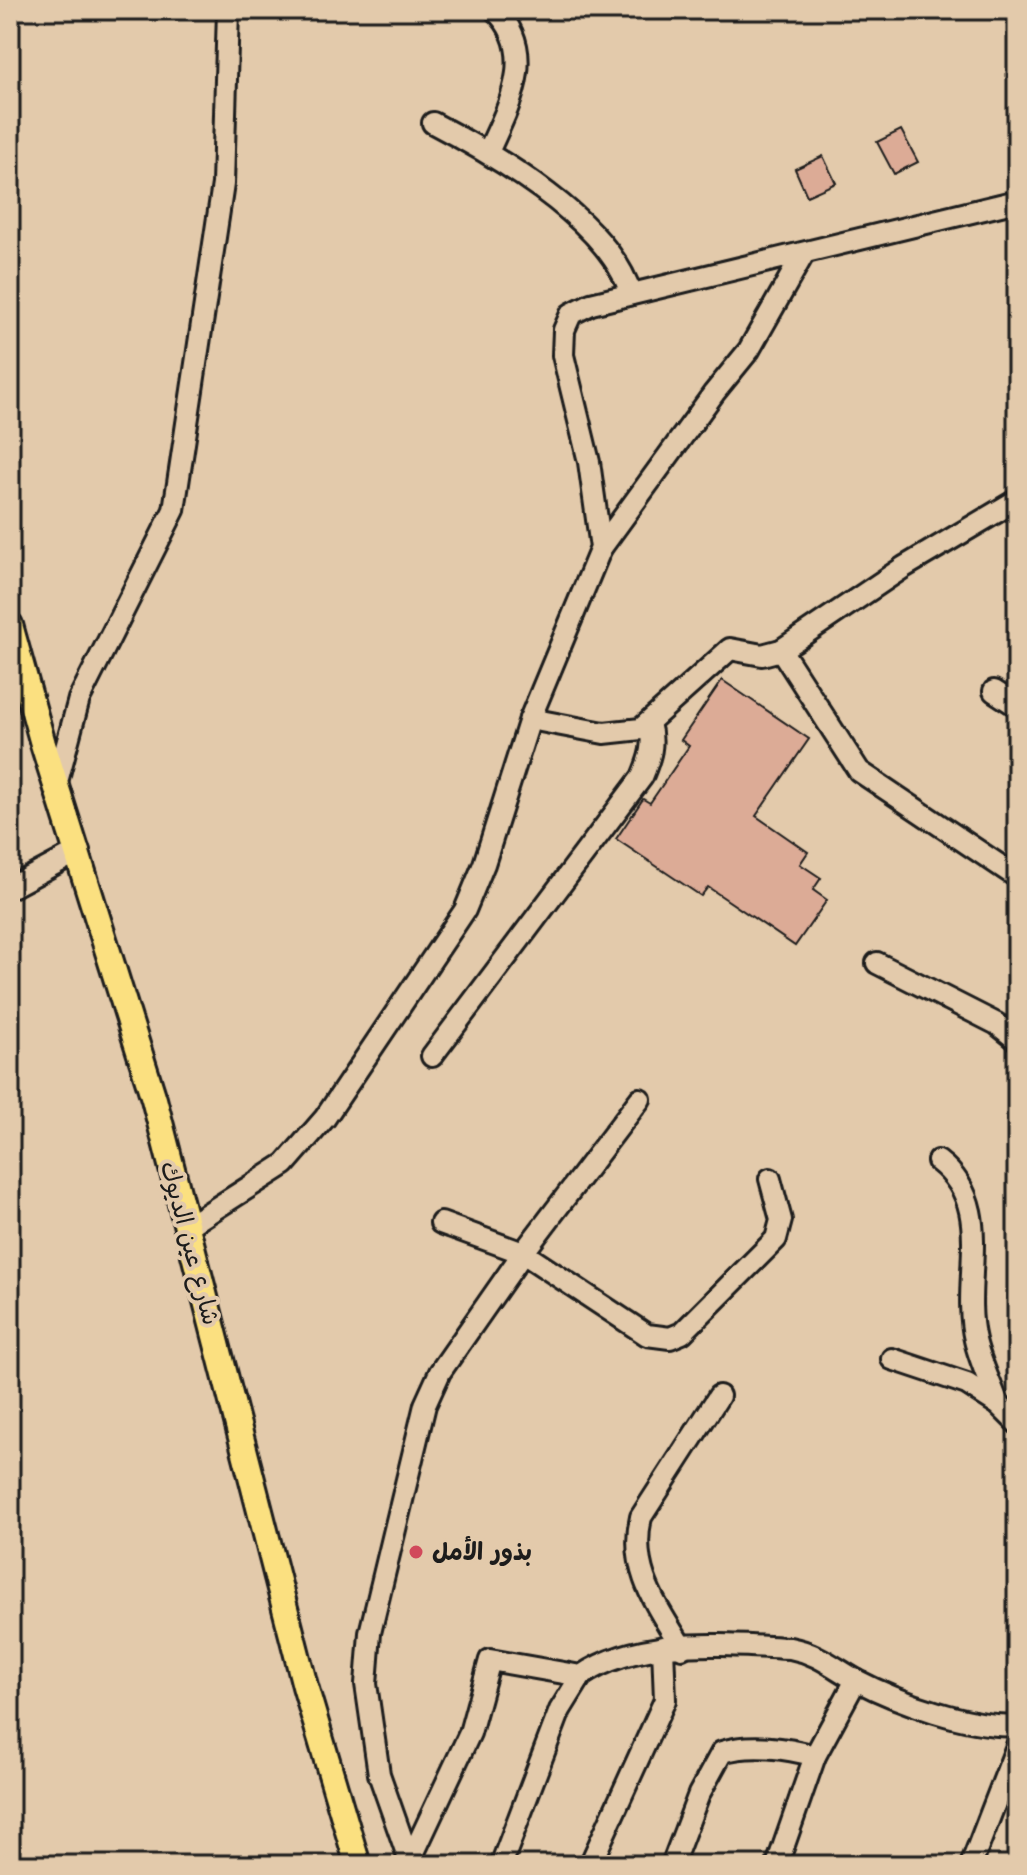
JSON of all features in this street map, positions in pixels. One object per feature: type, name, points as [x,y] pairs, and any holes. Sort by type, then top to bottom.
[{"type":"main road","name":"شارع عين الديوك","points":[[10,625],[43,744],[79,851],[154,1099],[305,1686],[358,1865]]},
{"type":"street","points":[[57,782],[79,699],[174,510],[223,184],[228,10]]},
{"type":"street","points":[[488,152],[512,100],[519,60],[511,29],[495,10]]},
{"type":"street","points":[[433,123],[488,152],[550,195],[625,275],[631,294]]},
{"type":"street","points":[[601,548],[589,462],[563,355],[564,330],[571,314],[591,304],[1017,201]]},
{"type":"street","points":[[185,1228],[285,1164],[325,1118],[465,910],[530,719],[601,548],[714,393],[735,371],[804,253]]},
{"type":"street","points":[[530,719],[604,733],[641,729],[730,649],[762,655],[781,650],[904,567],[1017,500]]},
{"type":"street","points":[[781,650],[859,771],[1017,877]]},
{"type":"street","points":[[994,691],[1017,706]]},
{"type":"street","points":[[432,1056],[642,777],[651,757],[653,738],[649,723]]},
{"type":"street","points":[[10,888],[79,851]]},
{"type":"street","points":[[877,963],[997,1024],[1017,1040]]},
{"type":"street","points":[[409,1864],[371,1742],[366,1684],[370,1633],[430,1387],[523,1253],[640,1099]]},
{"type":"street","points":[[938,1161],[955,1175],[973,1219],[970,1285],[974,1340],[998,1404]]},
{"type":"street","points":[[441,1223],[523,1253],[647,1335],[670,1338],[692,1326],[776,1239],[781,1220],[770,1179]]},
{"type":"street","points":[[892,1359],[967,1384],[998,1404],[1017,1423]]},
{"type":"street","points":[[590,1865],[665,1700],[672,1648],[636,1556],[636,1537],[641,1517],[719,1396]]},
{"type":"street","points":[[501,1865],[560,1710],[581,1676],[602,1662],[672,1648],[739,1646],[809,1651],[856,1680],[899,1698],[951,1715],[995,1725],[1017,1725]]},
{"type":"street","points":[[409,1864],[470,1733],[490,1660],[581,1676]]},
{"type":"street","points":[[777,1865],[815,1756],[856,1680]]},
{"type":"street","points":[[971,1865],[1017,1746]]},
{"type":"street","points":[[672,1865],[704,1783],[722,1752],[734,1748],[796,1750],[815,1756]]},
{"type":"building","points":[[901,130],[918,162],[894,174],[877,142]]},
{"type":"building","points":[[823,156],[836,183],[807,196],[795,169]]},
{"type":"building","points":[[722,680],[809,739],[756,816],[808,852],[800,864],[821,878],[813,890],[827,900],[795,946],[708,887],[701,896],[616,839],[643,799],[650,803],[689,746],[681,740]]},
{"type":"place","name":"بذور الأمل","points":[[416,1552]]}]
